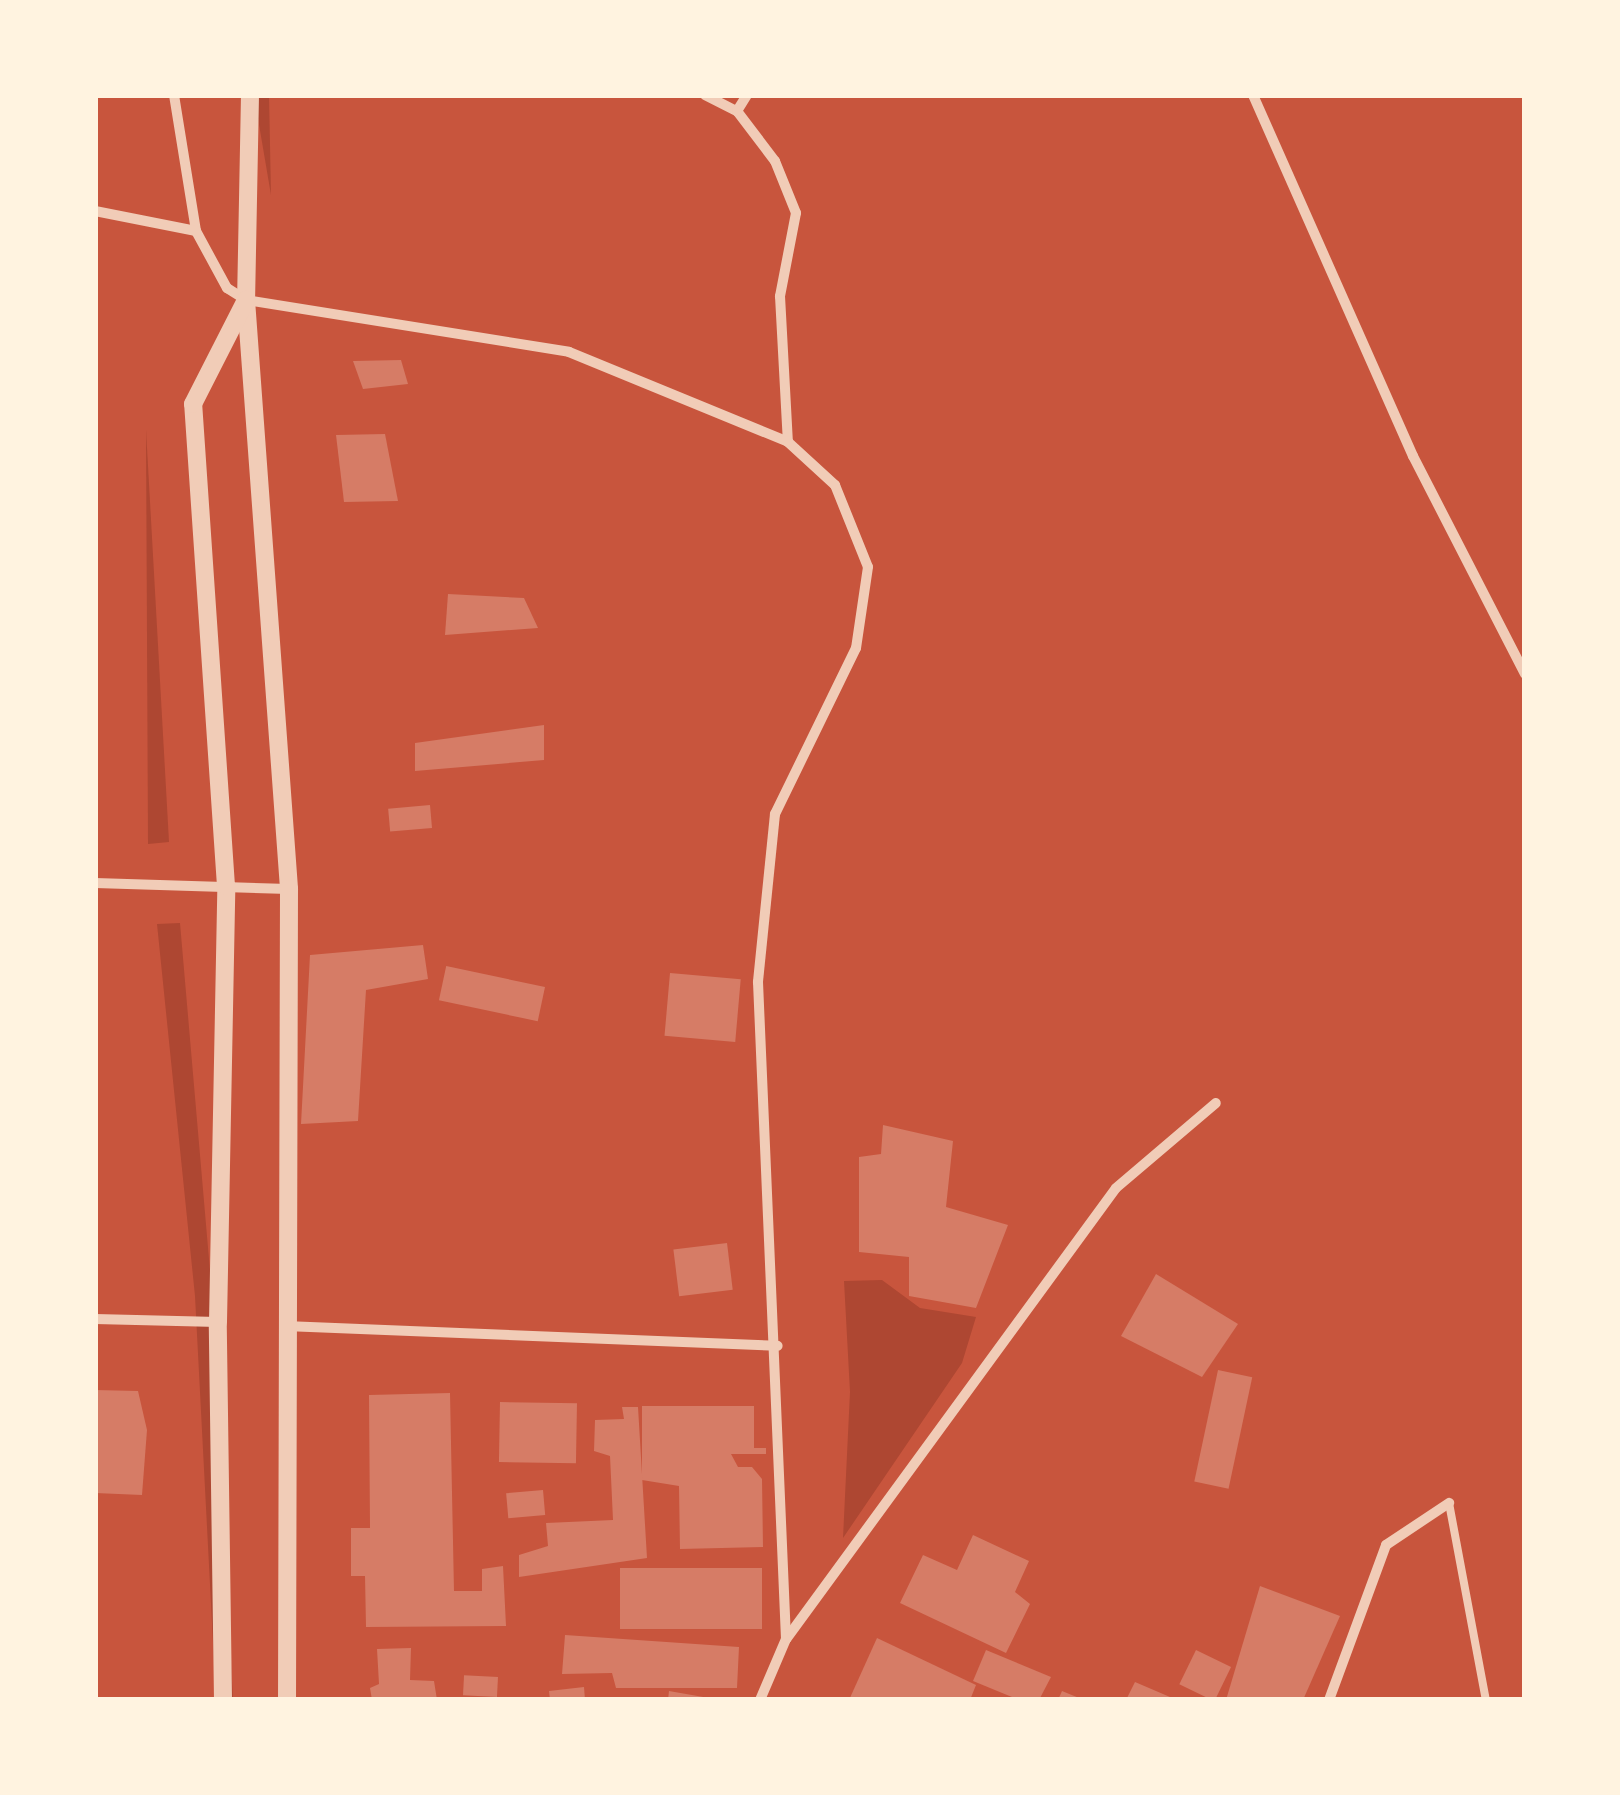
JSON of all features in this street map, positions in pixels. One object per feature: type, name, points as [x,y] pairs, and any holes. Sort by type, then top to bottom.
[{"type":"street","points":[[174,95],[196,231],[214,272],[246,300],[569,352],[788,442],[835,485],[868,567],[856,648],[776,814],[758,982],[778,1346],[786,1639]]},
{"type":"street","points":[[250,95],[246,300],[290,889],[284,1326],[288,1700]]},
{"type":"street","points":[[705,95],[737,111],[775,161],[796,213],[780,296],[788,442]]},
{"type":"street","points":[[737,111],[747,95]]},
{"type":"street","points":[[1252,95],[1413,456],[1525,674]]},
{"type":"street","points":[[95,211],[196,231]]},
{"type":"street","points":[[223,1700],[218,1322],[226,886],[193,404],[246,300]]},
{"type":"street","points":[[95,883],[290,889]]},
{"type":"street","points":[[760,1700],[786,1639],[1116,1188],[1216,1103]]},
{"type":"street","points":[[95,1320],[218,1322]]},
{"type":"street","points":[[284,1326],[778,1346]]},
{"type":"street","points":[[1328,1700],[1386,1546],[1449,1503]]},
{"type":"lane","points":[[1449,1503],[1486,1700]]},
{"type":"shaded area","points":[[254,95],[269,95],[271,195]]},
{"type":"shaded area","points":[[146,430],[169,842],[148,844]]},
{"type":"shaded area","points":[[180,923],[212,1294],[233,1700],[216,1700],[195,1296],[157,924]]},
{"type":"shaded area","points":[[882,1280],[920,1308],[976,1317],[962,1363],[843,1538],[850,1392],[844,1281]]},
{"type":"building","points":[[401,360],[408,384],[363,389],[353,361]]},
{"type":"building","points":[[385,434],[398,501],[344,502],[336,435]]},
{"type":"building","points":[[448,594],[524,598],[538,628],[445,635]]},
{"type":"building","points":[[544,725],[544,760],[415,771],[415,743]]},
{"type":"building","points":[[430,805],[432,828],[390,832],[388,809]]},
{"type":"building","points":[[423,945],[428,979],[366,990],[358,1121],[301,1124],[310,955]]},
{"type":"building","points":[[446,966],[545,987],[538,1021],[439,1000]]},
{"type":"building","points":[[670,973],[741,979],[735,1042],[665,1036]]},
{"type":"building","points":[[883,1125],[953,1141],[946,1207],[1008,1225],[976,1308],[909,1296],[909,1257],[859,1252],[859,1157],[881,1154]]},
{"type":"building","points":[[727,1243],[733,1290],[679,1296],[673,1250]]},
{"type":"building","points":[[1156,1274],[1238,1324],[1202,1377],[1121,1336]]},
{"type":"building","points":[[1218,1370],[1252,1377],[1229,1489],[1194,1482]]},
{"type":"building","points":[[95,1390],[138,1391],[147,1430],[142,1495],[95,1493]]},
{"type":"building","points":[[450,1393],[454,1591],[482,1591],[482,1569],[503,1566],[506,1626],[366,1627],[365,1576],[351,1576],[351,1528],[370,1528],[369,1395]]},
{"type":"building","points":[[500,1402],[577,1403],[576,1463],[499,1462]]},
{"type":"building","points":[[642,1406],[754,1406],[754,1448],[766,1448],[766,1454],[731,1454],[738,1467],[752,1467],[762,1479],[763,1547],[680,1549],[679,1486],[642,1480]]},
{"type":"building","points":[[622,1407],[638,1407],[647,1558],[519,1577],[519,1555],[548,1546],[546,1523],[613,1520],[610,1456],[594,1451],[595,1420],[624,1419]]},
{"type":"building","points":[[543,1490],[545,1515],[508,1518],[506,1493]]},
{"type":"building","points":[[973,1535],[1029,1561],[1015,1592],[1030,1604],[1006,1653],[900,1603],[923,1555],[957,1570]]},
{"type":"building","points":[[620,1568],[762,1568],[762,1629],[620,1629]]},
{"type":"building","points":[[1260,1586],[1340,1616],[1303,1700],[1226,1700]]},
{"type":"building","points":[[565,1635],[739,1647],[737,1688],[616,1688],[612,1673],[562,1674]]},
{"type":"building","points":[[877,1638],[976,1685],[970,1700],[849,1700]]},
{"type":"building","points":[[411,1648],[410,1680],[434,1681],[437,1700],[372,1700],[370,1688],[379,1684],[377,1649]]},
{"type":"building","points":[[986,1650],[1051,1677],[1039,1700],[1019,1700],[973,1681]]},
{"type":"building","points":[[1196,1650],[1231,1667],[1215,1700],[1179,1684]]},
{"type":"building","points":[[464,1675],[498,1677],[497,1697],[463,1695]]},
{"type":"building","points":[[1135,1682],[1177,1700],[1126,1700]]},
{"type":"building","points":[[584,1687],[585,1700],[550,1700],[549,1691]]},
{"type":"building","points":[[669,1691],[709,1698],[709,1700],[668,1700]]},
{"type":"building","points":[[1062,1691],[1084,1700],[1058,1700]]}]
